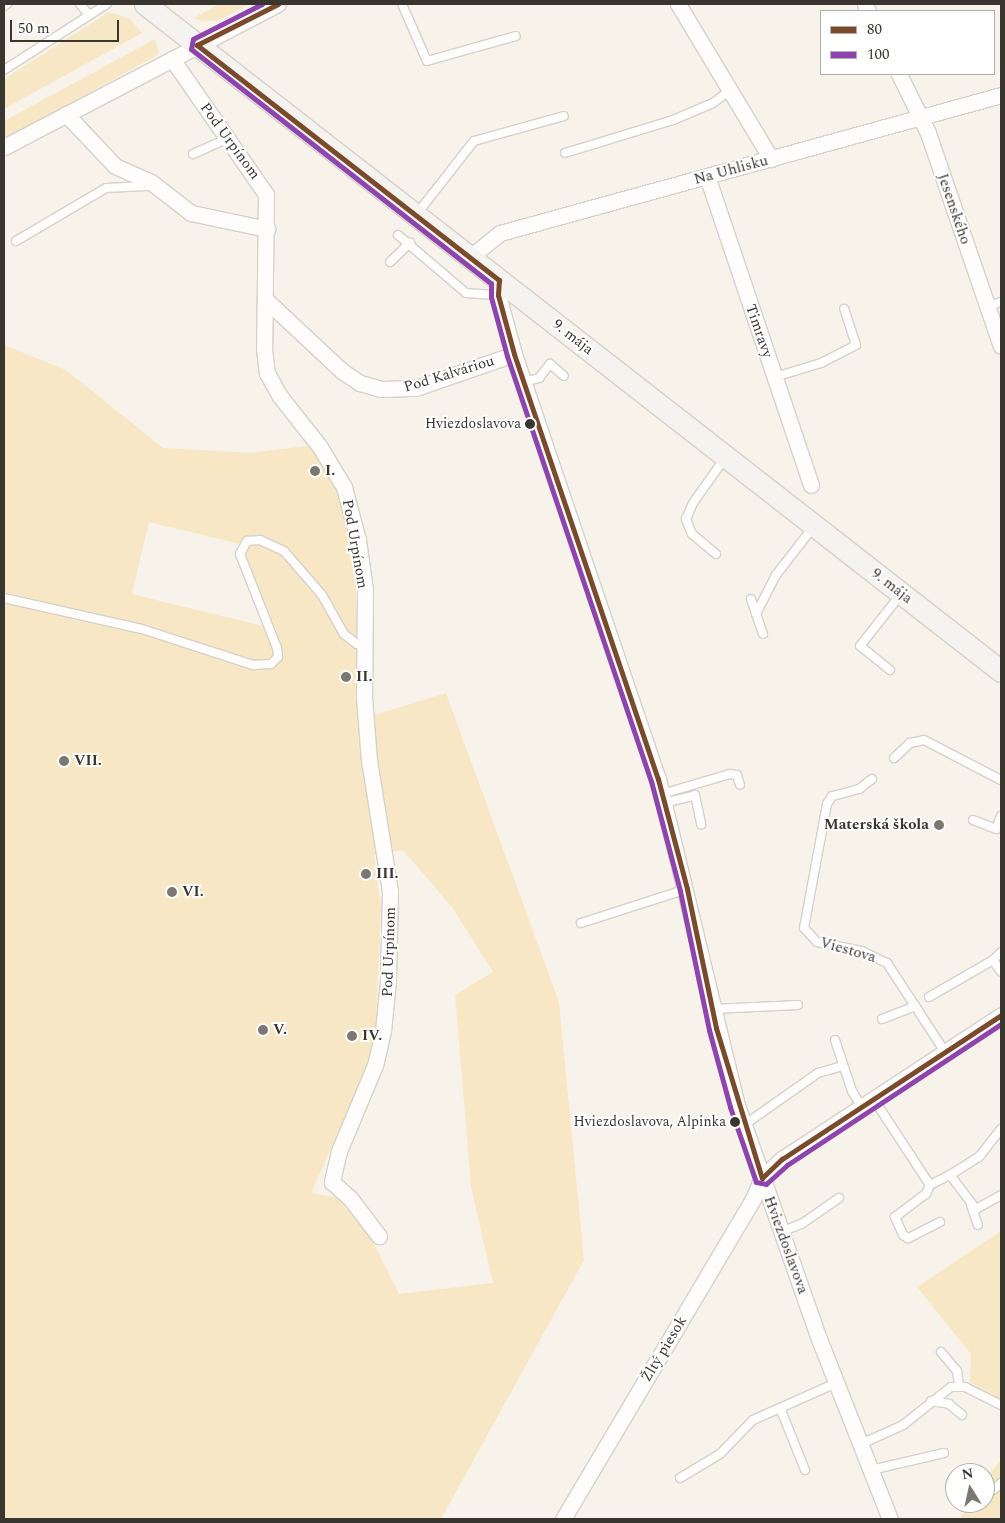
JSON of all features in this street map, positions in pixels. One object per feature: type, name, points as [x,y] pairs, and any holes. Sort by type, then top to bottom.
[{"type":"main road","name":"9. mája","points":[[145,4],[470,258],[498,288],[726,456],[1001,670]]},
{"type":"street","points":[[4,147],[278,4]]},
{"type":"street","points":[[678,4],[771,159]]},
{"type":"street","name":"Pod Urpínom","points":[[172,59],[266,194],[264,349],[270,381],[320,447],[348,498],[363,570],[364,697],[369,760],[390,892],[388,981],[385,1023],[376,1065],[340,1151],[332,1182],[350,1198],[379,1236]]},
{"type":"street","name":"Jesenského","points":[[900,75],[922,118],[994,305],[1001,346]]},
{"type":"street","name":"Na Uhlisku","points":[[470,258],[500,233],[1001,96]]},
{"type":"street","points":[[66,114],[115,166],[159,187],[184,208],[202,218],[267,229]]},
{"type":"street","name":"Timravy","points":[[707,176],[811,485]]},
{"type":"street","name":"Hviezdoslavova","points":[[498,288],[514,354],[663,798],[687,889],[712,1009],[744,1125],[836,1383],[890,1519]]},
{"type":"street","name":"Pod Kalváriou","points":[[266,300],[342,371],[360,383],[381,390],[416,388],[514,354]]},
{"type":"street","points":[[762,1178],[776,1163],[1001,1015]]},
{"type":"street","name":"Žltý piesok","points":[[563,1519],[753,1198],[762,1178]]},
{"type":"lane","points":[[80,4],[89,15]]},
{"type":"lane","points":[[4,70],[107,4]]},
{"type":"lane","points":[[402,4],[426,61],[516,36]]},
{"type":"lane","points":[[565,153],[673,120],[713,103],[730,90]]},
{"type":"lane","points":[[415,216],[474,141],[564,116]]},
{"type":"lane","points":[[193,154],[227,139]]},
{"type":"lane","points":[[16,241],[106,188],[128,185],[159,187]]},
{"type":"lane","points":[[398,235],[410,243],[466,292],[498,288]]},
{"type":"lane","points":[[390,262],[410,243]]},
{"type":"lane","points":[[775,378],[821,363],[856,345],[844,309]]},
{"type":"lane","points":[[524,382],[539,378],[550,364],[564,376]]},
{"type":"lane","points":[[716,554],[692,534],[686,519],[693,503],[726,456]]},
{"type":"lane","points":[[756,614],[776,575],[814,525]]},
{"type":"lane","points":[[4,598],[142,629],[253,665],[271,664],[278,654],[240,554],[243,545],[252,540],[268,542],[284,551],[322,595],[344,634],[357,644],[364,643]]},
{"type":"lane","points":[[890,670],[860,646],[902,594]]},
{"type":"lane","points":[[751,599],[764,634]]},
{"type":"lane","points":[[894,758],[910,743],[924,740],[1001,780]]},
{"type":"lane","points":[[663,798],[730,774],[738,776],[740,785]]},
{"type":"lane","name":"Viestova","points":[[872,779],[859,789],[832,796],[827,804],[804,928],[817,942],[881,958],[894,971],[944,1052]]},
{"type":"lane","points":[[663,798],[695,794],[702,824]]},
{"type":"lane","points":[[973,820],[996,828],[1001,816]]},
{"type":"lane","points":[[580,923],[687,889]]},
{"type":"lane","points":[[929,997],[994,960],[1001,952]]},
{"type":"lane","points":[[994,960],[1001,972]]},
{"type":"lane","points":[[712,1009],[798,1005]]},
{"type":"lane","points":[[882,1019],[916,1006]]},
{"type":"lane","points":[[835,1040],[843,1066],[867,1102],[930,1185]]},
{"type":"lane","points":[[744,1125],[818,1073],[843,1066]]},
{"type":"lane","points":[[940,1222],[908,1238],[895,1222],[898,1212],[926,1194],[930,1185],[979,1157],[1001,1129]]},
{"type":"lane","points":[[950,1175],[971,1205],[978,1225]]},
{"type":"lane","points":[[971,1205],[982,1208],[1001,1195]]},
{"type":"lane","points":[[781,1232],[803,1223],[839,1198]]},
{"type":"lane","points":[[941,1352],[957,1371],[958,1386]]},
{"type":"lane","points":[[680,1478],[720,1454],[753,1420],[836,1383]]},
{"type":"lane","points":[[861,1444],[903,1425],[951,1387],[958,1386],[1001,1405]]},
{"type":"lane","points":[[932,1401],[949,1404],[962,1415]]},
{"type":"lane","points":[[780,1408],[806,1470]]},
{"type":"lane","points":[[871,1470],[944,1453]]},
{"type":"shaded area","points":[[219,4],[249,4],[220,20],[202,21],[194,18]]},
{"type":"shaded area","points":[[109,12],[130,19],[142,33],[4,109],[4,79]]},
{"type":"shaded area","points":[[155,39],[159,51],[156,56],[4,140],[4,121]]},
{"type":"shaded area","points":[[4,345],[66,370],[163,448],[251,453],[314,445],[332,477],[347,521],[356,584],[358,720],[446,693],[559,1002],[584,1260],[441,1519],[4,1519]],"holes":[[[149,522],[239,544],[276,629],[132,594]],[[403,850],[452,907],[493,972],[455,995],[471,1187],[493,1283],[399,1294],[371,1238],[336,1197],[311,1193],[369,1063],[376,1024],[381,907],[374,855]]]},
{"type":"shaded area","points":[[1001,1231],[1001,1400],[970,1382],[971,1354],[917,1287]]},
{"type":"shaded area","points":[[1001,1460],[1001,1519],[960,1519],[963,1513],[995,1513],[995,1467]]},
{"type":"transit line","name":"100","points":[[262,4],[193,39],[191,49],[491,283],[491,297],[507,356],[651,781],[680,891],[709,1030],[730,1107],[756,1182],[766,1184],[787,1165],[1001,1024]]},
{"type":"transit line","name":"80","points":[[278,4],[197,45],[499,280],[498,295],[514,354],[658,779],[687,889],[716,1028],[762,1178],[782,1159],[1001,1015]]},
{"type":"place","name":"Hviezdoslavova","points":[[530,424]]},
{"type":"place","name":"I.","points":[[315,471]]},
{"type":"place","name":"II.","points":[[346,677]]},
{"type":"place","name":"VII.","points":[[64,761]]},
{"type":"place","name":"Materská škola","points":[[939,825]]},
{"type":"place","name":"III.","points":[[366,874]]},
{"type":"place","name":"VI.","points":[[172,892]]},
{"type":"place","name":"V.","points":[[263,1030]]},
{"type":"place","name":"IV.","points":[[352,1036]]},
{"type":"place","name":"Hviezdoslavova, Alpinka","points":[[735,1122]]}]
